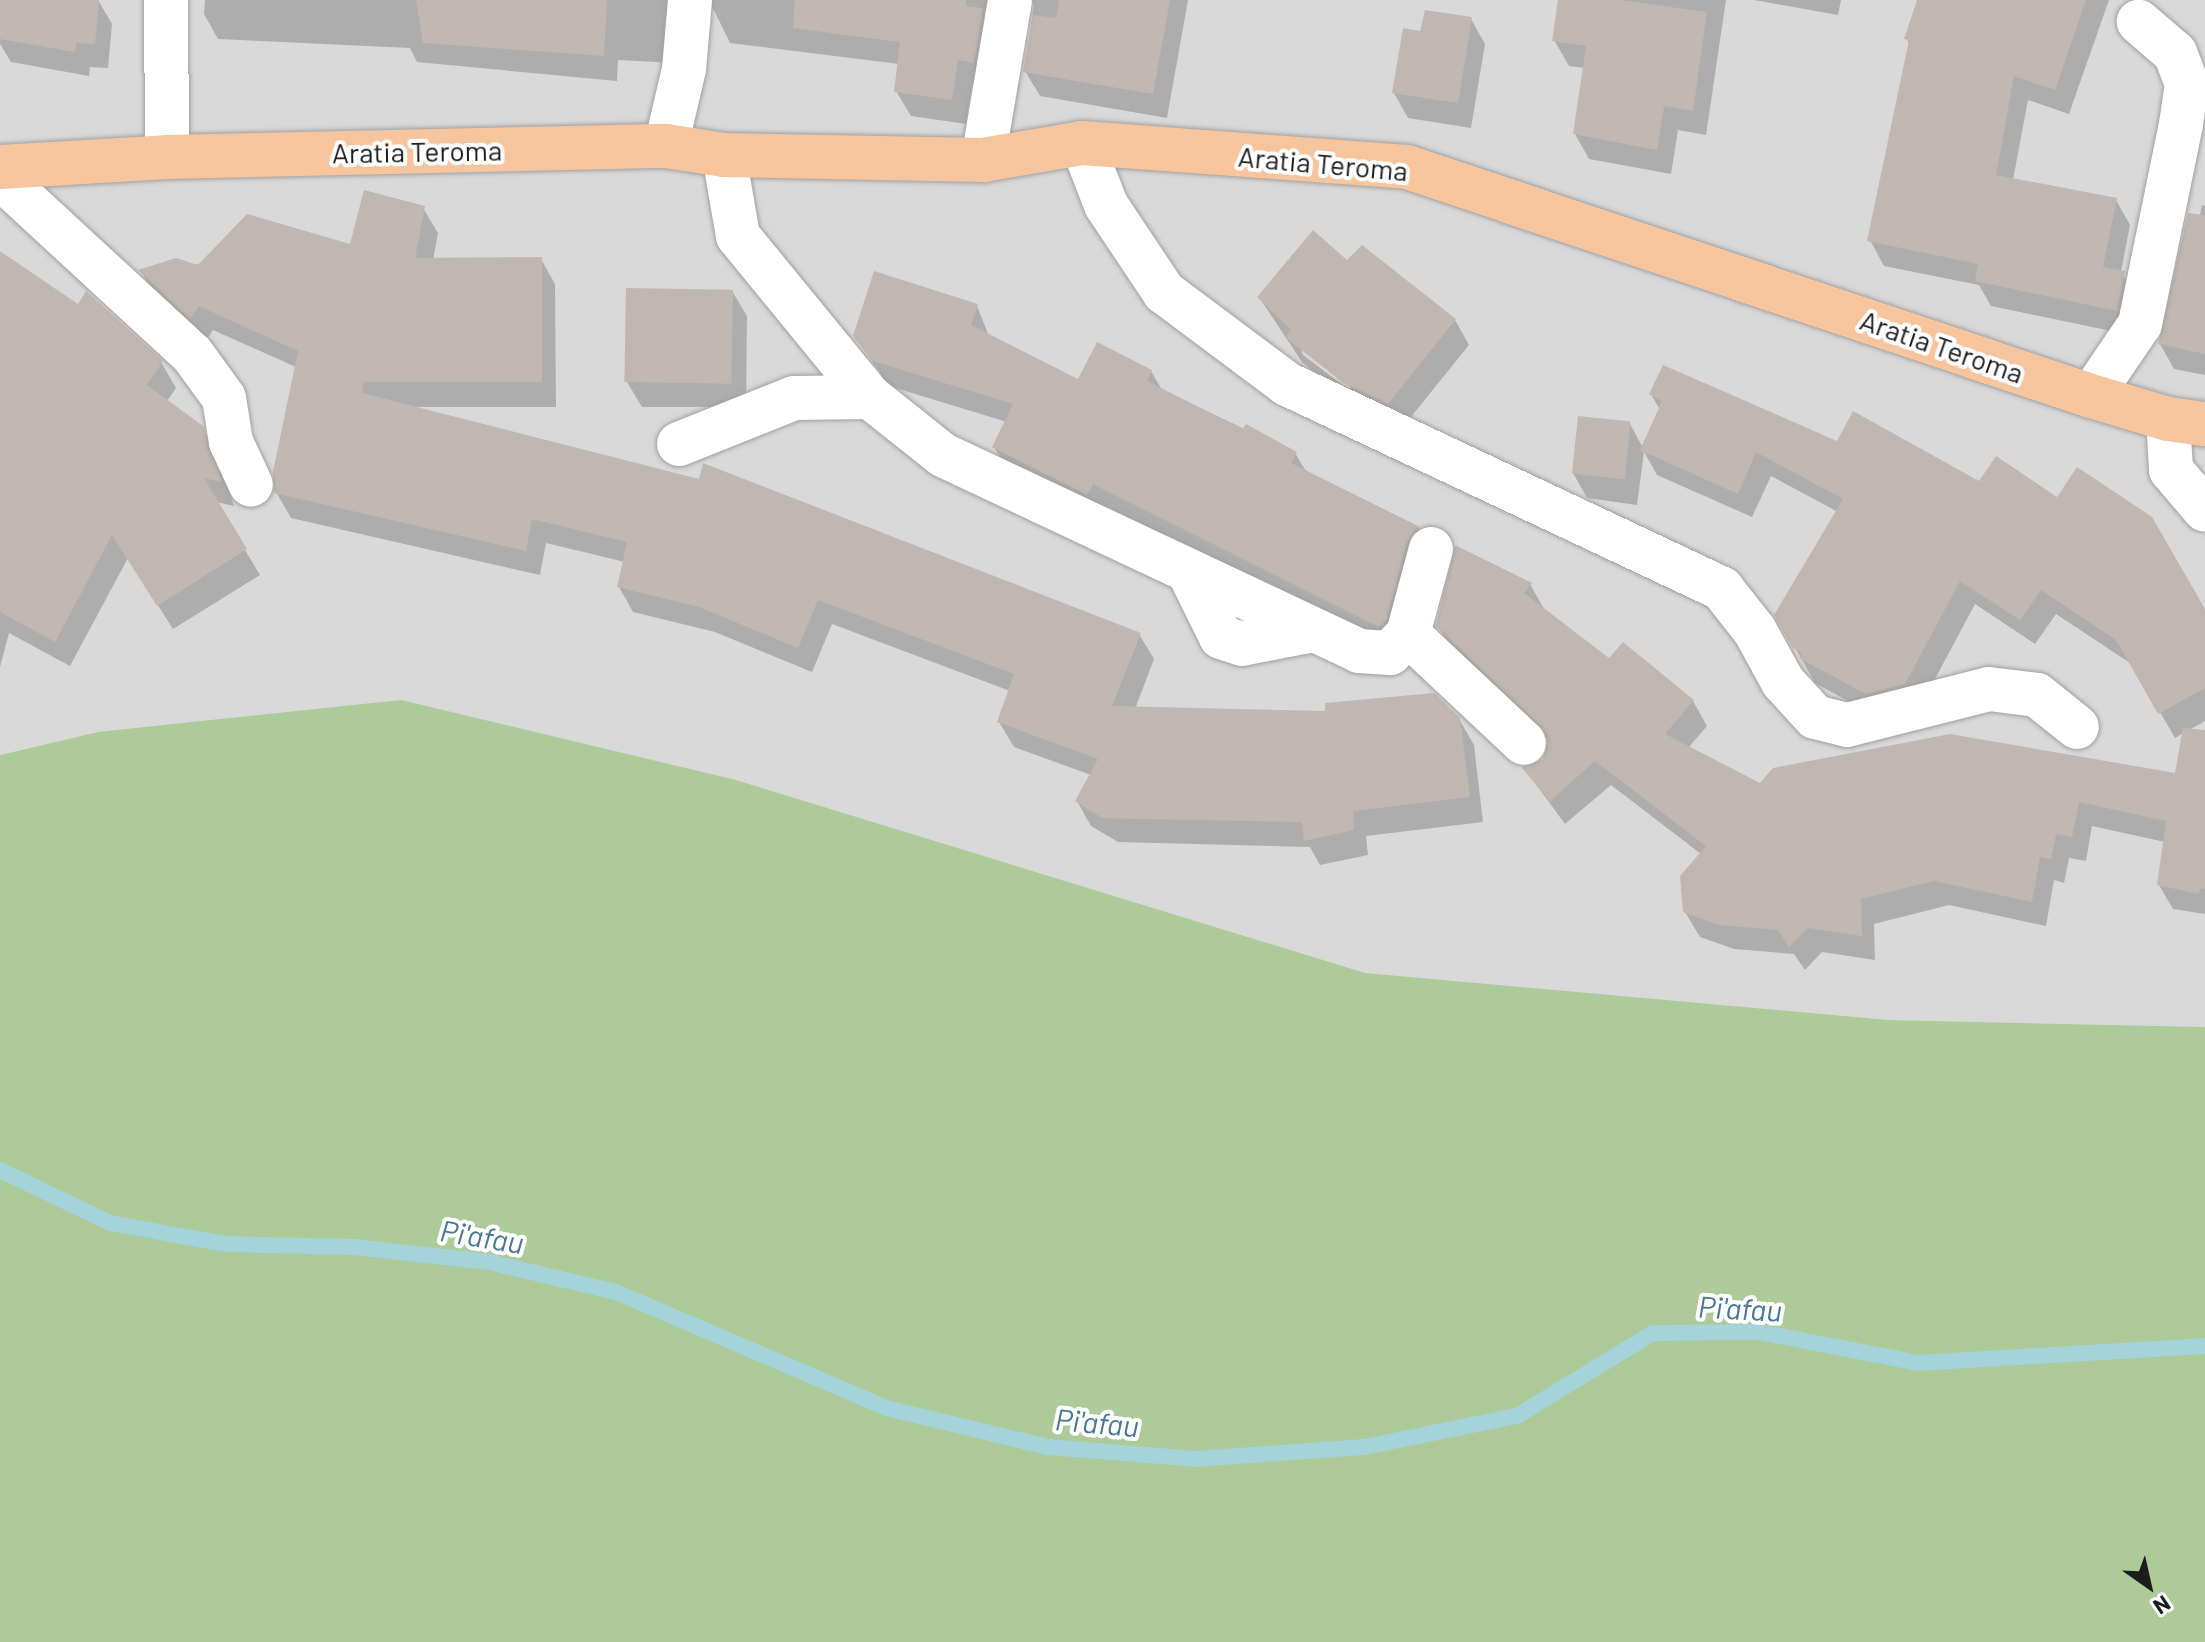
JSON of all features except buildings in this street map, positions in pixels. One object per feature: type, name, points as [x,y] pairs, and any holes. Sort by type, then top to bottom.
[{"type":"main road","name":"Aratia Teroma","points":[[0,167],[167,157],[666,146],[724,155],[983,160],[1082,143],[1407,167],[2091,396],[2187,421]]},
{"type":"street","points":[[166,0],[167,157]]},
{"type":"street","points":[[666,146],[684,69],[690,0]]},
{"type":"street","points":[[983,160],[1010,0]]},
{"type":"street","points":[[2091,396],[2140,324],[2193,120],[2187,84],[2175,53],[2139,22]]},
{"type":"street","points":[[1082,143],[1106,205],[1164,292],[1287,384],[1722,589],[1755,631],[1783,682],[1815,717],[1847,725],[1989,689],[2037,695],[2077,727]]},
{"type":"street","points":[[724,155],[738,236],[870,397],[943,455],[1309,631],[1359,651],[1390,653],[1408,634],[1431,549]]},
{"type":"street","points":[[0,177],[192,354],[224,398],[231,442],[251,485]]},
{"type":"street","points":[[679,444],[794,398],[870,397]]},
{"type":"street","name":"Aratia Teroma","points":[[2187,421],[2171,470],[2205,510]]},
{"type":"street","points":[[1408,634],[1524,743]]},
{"type":"shaded area","points":[[0,0],[2205,0],[2205,1027],[1889,1020],[1365,974],[736,780],[98,732],[0,755]]},
{"type":"green space","points":[[401,700],[736,780],[1365,973],[1889,1020],[2205,1027],[2205,1642],[0,1642],[0,755],[98,732]]},
{"type":"waterway","name":"Pi'afau","points":[[0,1170],[110,1223],[226,1244],[354,1247],[489,1262],[616,1292],[886,1408],[1048,1447],[1196,1459],[1364,1447],[1517,1416],[1653,1333],[1759,1332],[1918,1363],[2205,1346]]}]
